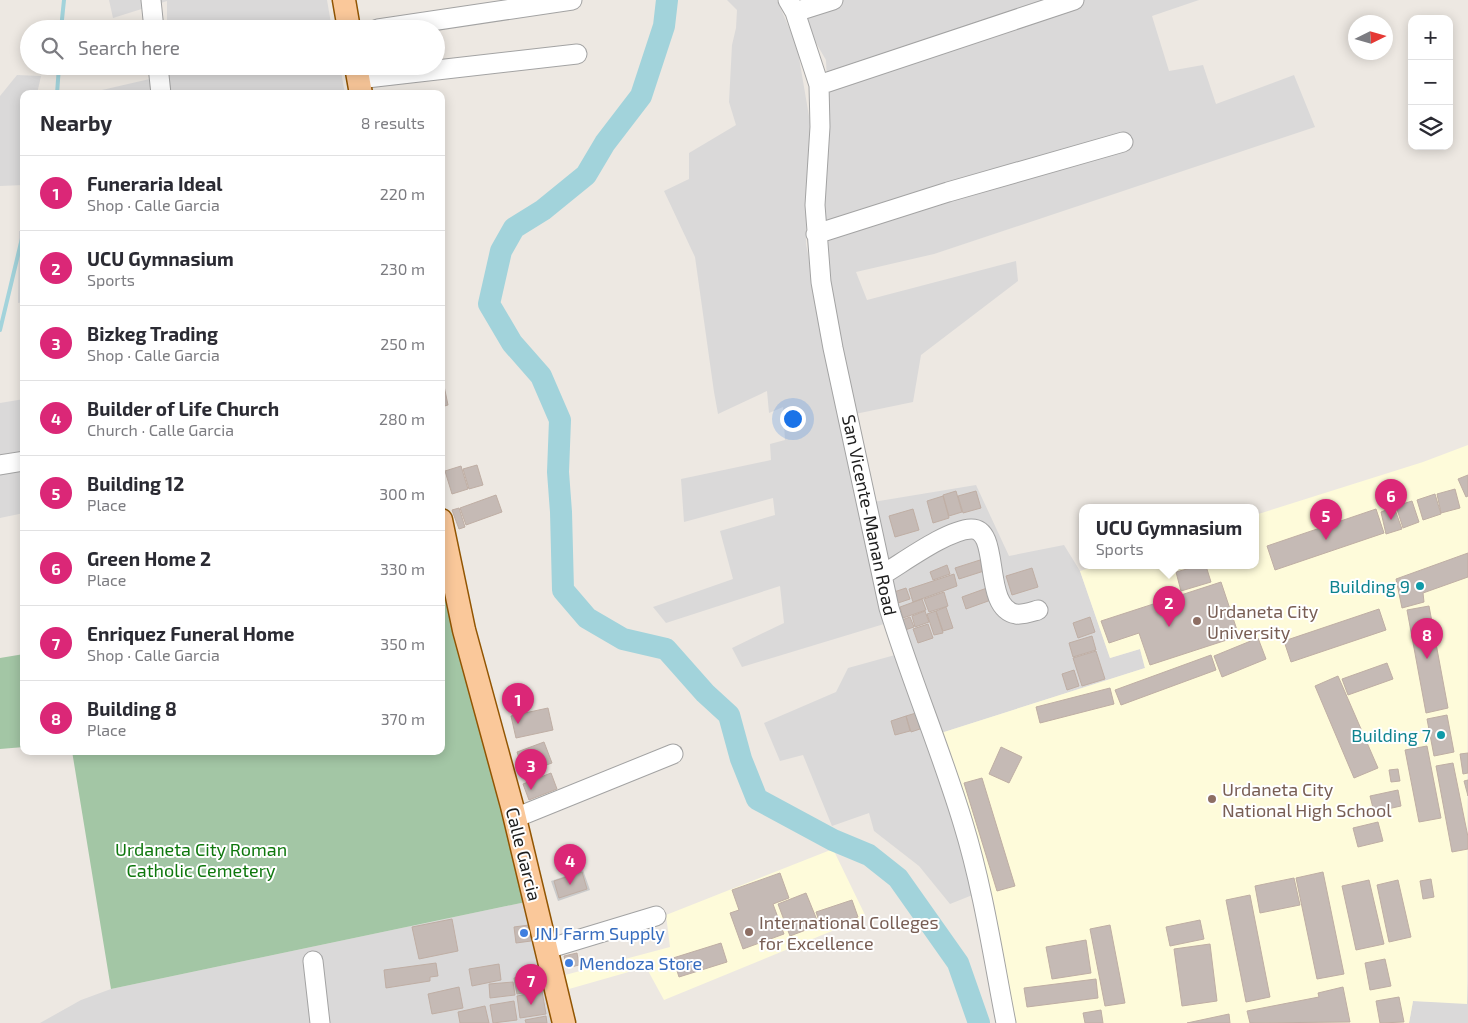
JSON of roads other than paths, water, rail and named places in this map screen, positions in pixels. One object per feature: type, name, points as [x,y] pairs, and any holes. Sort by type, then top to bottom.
[{"type":"main road","points":[[344,0],[347,20]]},
{"type":"main road","name":"Calle Garcia","points":[[446,570],[515,818],[564,1023]]},
{"type":"street","points":[[151,0],[153,20]]},
{"type":"street","points":[[438,20],[572,0]]},
{"type":"street","points":[[791,6],[833,0]]},
{"type":"street","points":[[820,85],[1074,0]]},
{"type":"street","name":"San Vicente-Manan Road","points":[[791,6],[820,85],[820,127],[815,205],[816,234],[821,282],[833,348],[888,608],[963,823],[982,896],[1006,1023]]},
{"type":"street","points":[[445,70],[577,54]]},
{"type":"street","points":[[159,75],[161,90]]},
{"type":"street","points":[[358,80],[400,75]]},
{"type":"street","points":[[816,234],[948,192],[1123,142]]},
{"type":"street","points":[[0,465],[20,462]]},
{"type":"street","points":[[882,574],[946,536],[974,529],[984,536],[988,544],[994,583],[1003,607],[1015,614],[1038,610]]},
{"type":"street","points":[[515,818],[673,754]]},
{"type":"street","points":[[547,949],[656,916]]},
{"type":"street","points":[[314,961],[320,1023]]},
{"type":"waterway","points":[[62,20],[64,0]]},
{"type":"waterway","points":[[667,0],[664,26],[641,96],[605,143],[586,175],[543,210],[514,228],[501,251],[489,304],[512,343],[541,376],[560,420],[558,472],[563,590],[587,618],[623,639],[666,649],[705,693],[729,715],[741,759],[757,799],[833,840],[869,855],[898,878],[958,963],[979,1023]]},
{"type":"waterway","points":[[57,90],[58,75]]},
{"type":"waterway","points":[[0,330],[20,247]]},
{"type":"place","name":"Green Home 2","points":[[1391,520]]},
{"type":"place","name":"Building 12","points":[[1326,540]]},
{"type":"place","name":"Building 9","points":[[1420,586]]},
{"type":"place","name":"Urdaneta City University","points":[[1197,621]]},
{"type":"place","name":"UCU Gymnasium","points":[[1169,627]]},
{"type":"place","name":"Building 8","points":[[1427,659]]},
{"type":"place","name":"Funeraria Ideal","points":[[518,724]]},
{"type":"place","name":"Building 7","points":[[1441,735]]},
{"type":"place","name":"Bizkeg Trading","points":[[531,790]]},
{"type":"place","name":"Urdaneta City National High School","points":[[1212,799]]},
{"type":"place","name":"Builder of Life Church","points":[[570,885]]},
{"type":"place","name":"International Colleges for Excellence","points":[[749,932]]},
{"type":"place","name":"JNJ Farm Supply","points":[[524,933]]},
{"type":"place","name":"Mendoza Store","points":[[569,963]]},
{"type":"place","name":"Enriquez Funeral Home","points":[[531,1005]]},
{"type":"park label","name":"Urdaneta City Roman Catholic Cemetery","points":[[201,860]]}]
